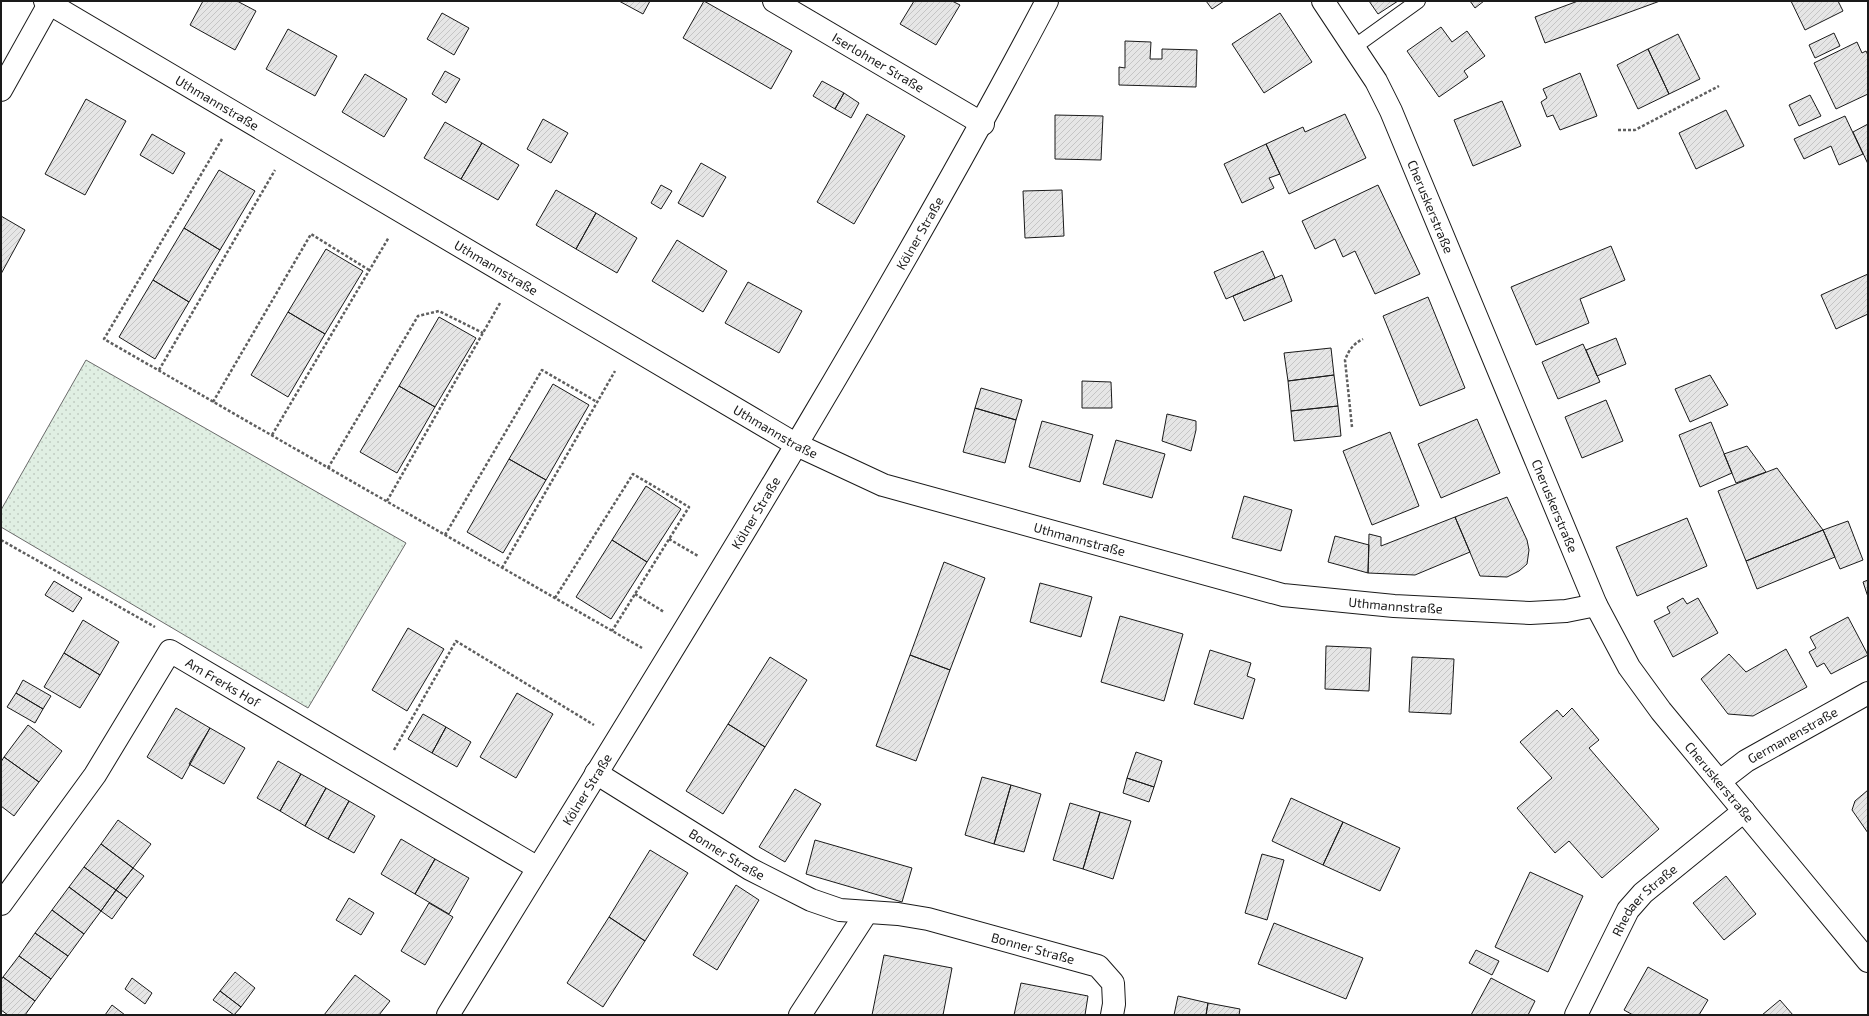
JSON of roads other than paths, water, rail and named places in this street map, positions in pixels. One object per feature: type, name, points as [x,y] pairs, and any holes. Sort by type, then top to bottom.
[{"type":"street","name":"Iserlohner Straße","points":[[774,1],[983,124]]},
{"type":"street","name":"Kölner Straße","points":[[448,1015],[797,445],[983,124],[1047,1]]},
{"type":"street","name":"Cheruskerstraße","points":[[1323,1],[1376,81],[1391,111],[1596,605],[1629,667],[1648,694],[1868,961]]},
{"type":"street","points":[[1,90],[47,2]]},
{"type":"street","name":"Uthmannstraße","points":[[47,2],[797,445],[883,485],[1283,595],[1394,606],[1530,613],[1566,611],[1596,605]]},
{"type":"street","name":"Am Frerks Hof","points":[[1,904],[95,775],[170,651],[538,868]]},
{"type":"street","name":"Germanenstraße","points":[[1720,781],[1746,761],[1868,693]]},
{"type":"street","name":"Bonner Straße","points":[[596,773],[756,872],[811,900],[840,910],[898,914],[928,919],[1098,966],[1113,983],[1114,1004],[1112,1015]]},
{"type":"street","name":"Rhedaer Straße","points":[[1576,1015],[1628,910],[1643,894],[1744,811]]},
{"type":"street","points":[[800,1015],[867,912]]},
{"type":"lane","points":[[1354,47],[1418,1]]}]
